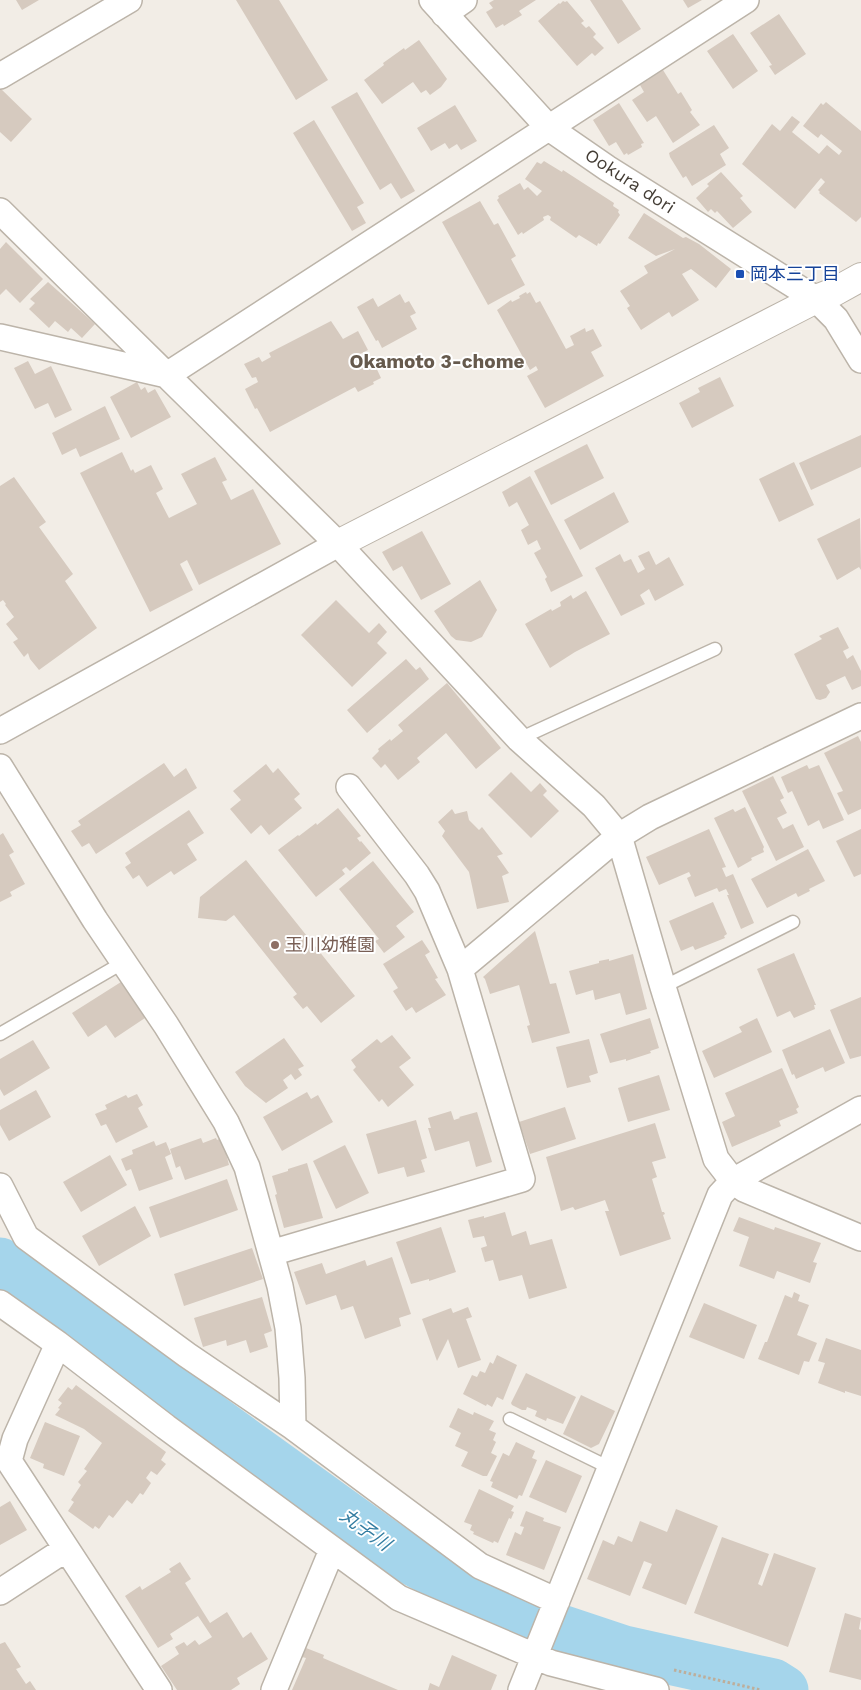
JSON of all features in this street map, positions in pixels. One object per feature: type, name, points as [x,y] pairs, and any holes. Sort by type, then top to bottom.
[{"type":"street","points":[[0,76],[130,0]]},
{"type":"street","points":[[438,7],[464,0]]},
{"type":"street","points":[[0,337],[167,375],[746,0]]},
{"type":"street","name":"Ookura dori","points":[[438,7],[549,128],[606,168],[816,299],[836,319],[861,360]]},
{"type":"street","points":[[0,211],[338,544],[519,739],[594,806],[619,836],[716,1159],[733,1181],[744,1189],[861,1238]]},
{"type":"street","points":[[0,731],[338,544],[816,299],[861,278]]},
{"type":"street","points":[[460,969],[619,836],[650,817],[861,716]]},
{"type":"street","points":[[0,767],[226,1122],[247,1167],[280,1286],[288,1328],[293,1427]]},
{"type":"street","points":[[271,1253],[522,1179],[460,969],[427,891],[417,875],[349,787]]},
{"type":"street","points":[[521,1690],[720,1195],[733,1181],[861,1109]]},
{"type":"street","points":[[0,1186],[26,1237],[187,1355],[293,1427],[480,1566],[557,1601]]},
{"type":"street","points":[[0,1303],[58,1344],[166,1427],[399,1598],[551,1663],[656,1690]]},
{"type":"street","points":[[58,1344],[15,1439],[10,1462],[158,1690]]},
{"type":"street","points":[[0,1592],[66,1549]]},
{"type":"street","points":[[274,1690],[332,1550]]},
{"type":"lane","points":[[519,739],[714,649]]},
{"type":"lane","points":[[663,987],[793,922]]},
{"type":"lane","points":[[0,1034],[124,962]]},
{"type":"lane","points":[[510,1419],[610,1468]]},
{"type":"building","points":[[16,0],[39,0],[22,10]]},
{"type":"building","points":[[236,0],[279,0],[328,80],[296,100]]},
{"type":"building","points":[[494,0],[536,0],[519,11],[522,15],[504,26],[503,24],[496,28],[486,12],[493,8],[489,3]]},
{"type":"building","points":[[590,0],[622,0],[641,29],[618,44]]},
{"type":"building","points":[[683,0],[702,0],[688,8]]},
{"type":"building","points":[[563,1],[567,1],[584,21],[581,23],[586,28],[589,26],[596,34],[593,37],[604,48],[595,56],[592,53],[577,66],[538,21]]},
{"type":"building","points":[[779,14],[806,54],[775,75],[769,66],[772,65],[750,33]]},
{"type":"building","points":[[733,34],[758,71],[733,89],[707,51]]},
{"type":"building","points":[[419,40],[447,79],[441,87],[430,95],[426,90],[421,93],[413,82],[382,104],[364,80],[384,65],[383,63]]},
{"type":"building","points":[[663,70],[678,94],[681,92],[692,110],[690,112],[700,125],[673,143],[656,116],[647,122],[632,100],[644,92],[640,85]]},
{"type":"building","points":[[0,88],[32,119],[11,142],[0,132]]},
{"type":"building","points":[[357,92],[415,191],[401,199],[391,183],[380,190],[331,107]]},
{"type":"building","points":[[826,102],[861,131],[861,217],[856,222],[819,193],[818,190],[825,182],[821,178],[795,209],[742,164],[772,124],[780,131],[792,116],[800,122],[792,132],[819,154],[827,145],[839,155],[842,151],[821,134],[818,138],[803,126],[821,103],[823,105]]},
{"type":"building","points":[[619,103],[644,143],[641,144],[642,147],[628,155],[627,153],[624,155],[616,142],[609,146],[593,120]]},
{"type":"building","points":[[455,105],[477,141],[461,150],[457,144],[449,149],[445,143],[431,151],[417,128]]},
{"type":"building","points":[[314,120],[364,203],[357,207],[366,223],[352,231],[293,133]]},
{"type":"building","points":[[714,125],[729,148],[720,154],[726,165],[692,186],[686,176],[683,178],[669,153]]},
{"type":"building","points":[[544,161],[562,172],[563,170],[614,203],[613,206],[619,210],[620,215],[597,246],[579,235],[576,238],[550,220],[551,217],[548,215],[543,217],[544,220],[523,234],[522,232],[518,235],[497,200],[498,196],[520,183],[524,190],[528,187],[537,196],[542,191],[525,179],[537,162],[541,164]]},
{"type":"building","points":[[721,172],[743,196],[740,198],[752,212],[733,228],[717,211],[715,213],[711,209],[708,212],[696,198],[709,186],[707,184]]},
{"type":"building","points":[[480,201],[494,225],[498,223],[516,256],[511,259],[525,285],[488,305],[442,222]]},
{"type":"building","points":[[644,213],[683,238],[686,237],[699,244],[731,269],[716,288],[691,269],[682,274],[699,300],[672,317],[669,312],[641,330],[627,308],[630,306],[620,291],[648,273],[644,266],[675,249],[656,256],[628,238]]},
{"type":"building","points":[[6,242],[43,279],[20,303],[6,289],[0,295],[0,249]]},
{"type":"building","points":[[48,282],[95,324],[82,338],[71,328],[68,332],[55,321],[49,328],[29,309],[35,303],[30,299]]},
{"type":"building","points":[[526,292],[527,294],[530,292],[536,303],[540,301],[566,349],[574,345],[570,336],[585,328],[586,332],[593,329],[602,346],[591,352],[604,376],[545,408],[527,376],[538,370],[536,366],[530,370],[497,310],[511,300],[512,302],[520,298],[519,296]]},
{"type":"building","points":[[400,294],[405,303],[409,301],[416,313],[410,316],[417,329],[382,348],[357,307],[373,298],[378,307]]},
{"type":"building","points":[[331,321],[343,339],[358,331],[368,350],[352,358],[358,370],[373,361],[381,378],[358,392],[355,387],[270,432],[245,389],[258,382],[256,377],[252,378],[244,364],[259,357],[262,362],[271,357],[269,353]]},
{"type":"building","points":[[28,361],[35,374],[51,366],[72,410],[55,418],[48,403],[35,409],[14,368]]},
{"type":"building","points":[[720,377],[734,406],[692,428],[679,403],[700,392],[698,388]]},
{"type":"building","points":[[137,382],[141,390],[145,387],[148,393],[155,389],[171,417],[131,438],[110,397]]},
{"type":"building","points":[[105,406],[120,439],[80,457],[76,448],[62,455],[52,433]]},
{"type":"building","points":[[861,435],[861,467],[811,490],[799,463]]},
{"type":"building","points":[[587,444],[604,478],[551,505],[534,471]]},
{"type":"building","points":[[122,452],[131,471],[133,469],[135,473],[151,465],[163,489],[156,493],[169,518],[197,504],[181,474],[215,457],[227,480],[222,482],[231,500],[253,489],[281,544],[199,585],[187,560],[180,564],[193,590],[150,612],[80,473]]},
{"type":"building","points":[[794,462],[814,505],[779,522],[759,479]]},
{"type":"building","points":[[530,476],[583,576],[551,592],[545,579],[547,577],[534,553],[541,549],[537,540],[528,545],[521,530],[529,525],[517,502],[509,507],[502,492]]},
{"type":"building","points":[[14,477],[46,522],[39,527],[73,574],[65,581],[97,628],[39,670],[30,659],[28,653],[24,657],[13,642],[18,639],[6,624],[14,617],[3,600],[0,602],[0,486]]},
{"type":"building","points":[[614,492],[629,522],[580,550],[564,520]]},
{"type":"building","points":[[860,518],[861,570],[859,567],[837,580],[817,539]]},
{"type":"building","points":[[422,531],[451,584],[421,600],[402,566],[393,571],[382,552]]},
{"type":"building","points":[[649,551],[656,565],[669,557],[684,585],[655,601],[649,589],[640,595],[645,604],[621,616],[595,568],[620,554],[624,562],[631,559],[638,573],[645,569],[638,556]]},
{"type":"building","points":[[480,580],[497,610],[482,637],[471,642],[456,640],[451,636],[434,611]]},
{"type":"building","points":[[586,591],[610,634],[575,652],[550,668],[525,624],[551,609],[552,611],[561,606],[560,602],[571,595],[573,599]]},
{"type":"building","points":[[336,600],[369,633],[379,623],[387,632],[377,643],[387,653],[352,687],[301,635]]},
{"type":"building","points":[[838,627],[849,648],[843,651],[847,659],[853,655],[861,671],[861,686],[852,690],[845,676],[826,685],[830,692],[826,698],[816,699],[794,654],[822,639],[819,636]]},
{"type":"building","points":[[406,659],[416,670],[420,667],[429,679],[367,733],[347,710]]},
{"type":"building","points":[[447,683],[501,748],[476,769],[446,733],[417,758],[420,762],[398,780],[385,764],[381,768],[372,758],[379,751],[378,749],[403,731],[398,725]]},
{"type":"building","points":[[858,736],[861,742],[861,809],[848,815],[837,793],[843,791],[824,753]]},
{"type":"building","points":[[164,763],[174,777],[186,768],[197,788],[96,854],[89,843],[82,847],[71,831],[81,825],[78,821]]},
{"type":"building","points":[[266,764],[273,773],[278,768],[300,794],[294,799],[302,808],[269,835],[261,825],[251,834],[230,809],[241,800],[233,791]]},
{"type":"building","points":[[807,765],[809,769],[819,765],[844,820],[823,829],[819,820],[808,826],[792,791],[788,793],[781,777]]},
{"type":"building","points":[[511,772],[531,792],[540,783],[547,791],[543,795],[559,811],[531,838],[488,795]]},
{"type":"building","points":[[773,776],[784,798],[780,800],[787,813],[777,818],[783,829],[793,824],[804,847],[776,861],[742,791]]},
{"type":"building","points":[[745,807],[764,847],[764,852],[751,858],[752,860],[738,868],[714,818],[733,809],[735,812]]},
{"type":"building","points":[[338,808],[361,836],[357,838],[371,853],[350,871],[346,867],[342,870],[345,874],[316,897],[278,850],[316,823],[317,825]]},
{"type":"building","points":[[452,809],[455,814],[467,811],[469,820],[479,830],[482,827],[503,854],[497,856],[509,873],[502,876],[509,902],[477,909],[469,872],[442,836],[445,831],[438,822]]},
{"type":"building","points":[[189,810],[204,833],[187,844],[197,860],[174,875],[171,871],[147,887],[139,875],[133,879],[125,867],[131,863],[125,853]]},
{"type":"building","points":[[709,829],[726,867],[722,868],[726,877],[733,874],[754,923],[741,929],[726,889],[719,892],[717,888],[695,897],[687,878],[691,876],[689,872],[659,885],[646,857]]},
{"type":"building","points":[[861,829],[861,874],[854,877],[836,841]]},
{"type":"building","points":[[3,833],[14,852],[9,855],[25,884],[10,892],[12,896],[0,902],[0,835]]},
{"type":"building","points":[[808,849],[825,881],[798,897],[796,893],[767,908],[751,879]]},
{"type":"building","points":[[246,860],[355,996],[321,1023],[307,1006],[303,1009],[293,997],[297,994],[234,915],[226,921],[198,918],[200,897]]},
{"type":"building","points":[[373,861],[414,912],[396,926],[405,937],[384,953],[375,941],[379,939],[339,889]]},
{"type":"building","points":[[713,902],[727,934],[724,936],[725,938],[695,950],[693,946],[681,951],[669,921]]},
{"type":"building","points":[[535,931],[550,984],[556,983],[570,1033],[532,1043],[527,1026],[530,1025],[519,985],[490,994],[483,977]]},
{"type":"building","points":[[422,940],[430,952],[425,955],[438,978],[435,979],[446,995],[416,1013],[412,1007],[406,1011],[393,991],[398,988],[383,964]]},
{"type":"building","points":[[794,953],[816,1005],[814,1005],[815,1009],[794,1018],[790,1011],[777,1017],[757,969]]},
{"type":"building","points":[[633,954],[647,1009],[626,1015],[620,993],[595,1000],[593,990],[576,995],[569,971],[599,963],[599,961],[609,959],[609,961]]},
{"type":"building","points":[[121,982],[145,1018],[115,1038],[106,1025],[88,1037],[72,1013]]},
{"type":"building","points":[[861,997],[861,1056],[850,1059],[830,1010]]},
{"type":"building","points":[[650,1018],[659,1048],[650,1051],[651,1053],[626,1061],[626,1059],[610,1063],[600,1034]]},
{"type":"building","points":[[757,1018],[772,1052],[714,1078],[702,1051],[742,1032],[739,1027]]},
{"type":"building","points":[[830,1029],[845,1063],[825,1072],[823,1067],[796,1079],[794,1074],[792,1075],[782,1050]]},
{"type":"building","points":[[392,1035],[411,1058],[399,1067],[414,1085],[388,1107],[382,1099],[379,1102],[353,1070],[356,1067],[351,1060],[377,1039],[381,1043]]},
{"type":"building","points":[[284,1038],[304,1066],[298,1069],[302,1075],[295,1080],[291,1074],[283,1080],[288,1088],[266,1103],[245,1086],[235,1072]]},
{"type":"building","points":[[589,1039],[598,1073],[589,1076],[591,1082],[567,1088],[556,1047]]},
{"type":"building","points":[[33,1040],[50,1068],[4,1096],[0,1089],[0,1059]]},
{"type":"building","points":[[782,1068],[799,1107],[796,1109],[798,1113],[779,1121],[781,1126],[732,1147],[722,1122],[735,1116],[725,1093]]},
{"type":"building","points":[[659,1075],[670,1110],[628,1122],[618,1088]]},
{"type":"building","points":[[36,1090],[51,1117],[9,1141],[0,1125],[0,1110]]},
{"type":"building","points":[[307,1092],[311,1099],[318,1095],[333,1122],[282,1151],[263,1117]]},
{"type":"building","points":[[137,1094],[143,1105],[138,1108],[148,1127],[116,1143],[106,1124],[101,1126],[95,1114],[107,1109],[105,1105],[126,1095],[128,1098]]},
{"type":"building","points":[[565,1107],[576,1139],[530,1154],[519,1122]]},
{"type":"building","points":[[451,1111],[454,1120],[477,1112],[492,1162],[476,1167],[469,1141],[435,1151],[428,1128],[431,1128],[428,1118]]},
{"type":"building","points":[[416,1120],[427,1158],[421,1160],[425,1172],[407,1177],[404,1167],[378,1174],[366,1134]]},
{"type":"building","points":[[655,1123],[666,1158],[652,1162],[657,1177],[652,1179],[662,1212],[665,1214],[663,1215],[671,1239],[620,1256],[605,1211],[609,1211],[605,1200],[575,1210],[573,1207],[561,1211],[546,1157]]},
{"type":"building","points":[[201,1138],[203,1143],[216,1138],[217,1140],[222,1138],[229,1165],[185,1180],[180,1166],[176,1168],[170,1149]]},
{"type":"building","points":[[154,1141],[156,1146],[166,1142],[171,1154],[165,1157],[173,1179],[139,1191],[131,1169],[126,1171],[121,1159],[133,1154],[132,1150]]},
{"type":"building","points":[[345,1145],[369,1193],[336,1209],[313,1161]]},
{"type":"building","points":[[110,1155],[127,1185],[81,1212],[63,1182]]},
{"type":"building","points":[[307,1163],[323,1218],[284,1228],[272,1176]]},
{"type":"building","points":[[227,1179],[238,1210],[160,1238],[149,1207]]},
{"type":"building","points":[[135,1206],[151,1236],[99,1266],[82,1236]]},
{"type":"building","points":[[505,1212],[512,1236],[526,1231],[530,1245],[552,1239],[567,1288],[529,1299],[522,1275],[499,1281],[493,1260],[485,1262],[481,1248],[487,1246],[484,1236],[473,1238],[468,1220]]},
{"type":"building","points":[[739,1217],[774,1230],[775,1227],[821,1243],[813,1262],[817,1263],[810,1283],[777,1271],[774,1279],[739,1266],[749,1237],[733,1231]]},
{"type":"building","points":[[441,1227],[456,1272],[429,1281],[429,1279],[411,1284],[396,1242]]},
{"type":"building","points":[[252,1248],[263,1279],[184,1306],[174,1274]]},
{"type":"building","points":[[392,1257],[411,1314],[399,1318],[401,1326],[365,1339],[353,1306],[341,1310],[336,1295],[306,1305],[294,1272],[322,1263],[326,1274],[365,1260],[367,1266]]},
{"type":"building","points":[[794,1292],[800,1295],[798,1301],[809,1305],[797,1335],[817,1343],[809,1362],[804,1361],[799,1375],[758,1359],[765,1342],[767,1342],[785,1295],[792,1298]]},
{"type":"building","points":[[262,1297],[272,1331],[264,1334],[268,1347],[250,1353],[246,1340],[227,1346],[226,1340],[203,1347],[194,1318]]},
{"type":"building","points":[[704,1303],[757,1325],[744,1359],[689,1337]]},
{"type":"building","points":[[468,1307],[472,1317],[466,1319],[481,1360],[458,1368],[448,1339],[437,1361],[422,1319],[451,1308],[453,1313]]},
{"type":"building","points":[[826,1338],[861,1350],[861,1396],[845,1391],[845,1393],[818,1383],[825,1363],[818,1361]]},
{"type":"building","points":[[497,1355],[517,1365],[503,1400],[497,1397],[492,1407],[487,1404],[486,1406],[463,1394],[472,1375],[477,1377],[480,1371],[485,1373],[490,1362],[493,1364]]},
{"type":"building","points":[[526,1373],[576,1397],[563,1424],[547,1418],[546,1421],[535,1416],[537,1411],[527,1407],[526,1410],[522,1410],[512,1405],[511,1403]]},
{"type":"building","points":[[76,1385],[166,1452],[161,1460],[166,1464],[157,1475],[151,1471],[146,1478],[151,1483],[143,1495],[140,1493],[132,1504],[127,1500],[113,1518],[109,1515],[99,1529],[95,1526],[93,1529],[68,1511],[74,1502],[71,1500],[81,1485],[78,1482],[87,1471],[84,1469],[102,1443],[84,1429],[55,1415],[62,1403],[58,1400],[68,1387],[72,1390]]},
{"type":"building","points":[[581,1395],[615,1411],[599,1444],[591,1448],[563,1434]]},
{"type":"building","points":[[458,1408],[473,1415],[474,1412],[494,1421],[489,1430],[496,1433],[493,1440],[496,1442],[491,1453],[497,1456],[487,1476],[461,1466],[468,1452],[455,1446],[461,1433],[449,1427]]},
{"type":"building","points":[[45,1422],[80,1436],[64,1476],[43,1468],[44,1464],[30,1458]]},
{"type":"building","points":[[516,1442],[535,1451],[532,1458],[537,1460],[522,1496],[519,1495],[517,1499],[491,1487],[493,1482],[490,1481],[503,1453],[509,1456]]},
{"type":"building","points":[[546,1460],[582,1476],[566,1513],[529,1497]]},
{"type":"building","points":[[479,1489],[514,1506],[511,1511],[514,1512],[511,1519],[509,1518],[498,1543],[494,1541],[493,1543],[473,1534],[474,1532],[470,1530],[472,1525],[464,1522]]},
{"type":"building","points":[[10,1501],[27,1530],[0,1545],[0,1507]]},
{"type":"building","points":[[676,1509],[718,1526],[686,1605],[642,1588],[652,1564],[644,1561],[630,1596],[587,1579],[603,1540],[614,1545],[618,1536],[632,1542],[640,1521],[667,1532]]},
{"type":"building","points":[[526,1511],[544,1518],[543,1521],[561,1527],[544,1570],[506,1555],[515,1532],[521,1535],[524,1527],[520,1526]]},
{"type":"building","points":[[722,1537],[769,1554],[758,1584],[762,1586],[774,1553],[816,1568],[788,1647],[694,1613]]},
{"type":"building","points":[[180,1562],[191,1579],[185,1583],[210,1623],[227,1612],[243,1638],[251,1632],[268,1659],[237,1678],[240,1684],[231,1690],[177,1690],[161,1666],[179,1654],[175,1647],[184,1642],[187,1646],[195,1640],[199,1645],[212,1637],[198,1616],[170,1634],[173,1639],[158,1648],[125,1596],[140,1586],[142,1590],[171,1572],[169,1569]]},
{"type":"building","points":[[845,1613],[861,1618],[859,1629],[861,1630],[861,1680],[829,1672]]},
{"type":"building","points":[[5,1642],[21,1667],[16,1669],[26,1684],[30,1681],[36,1690],[0,1690],[0,1644]]},
{"type":"building","points":[[306,1648],[324,1655],[323,1658],[398,1690],[292,1690],[306,1658],[302,1657]]},
{"type":"building","points":[[452,1655],[497,1675],[491,1690],[428,1690],[430,1683],[439,1687]]},
{"type":"waterway","name":"丸子川","points":[[0,1262],[91,1325],[189,1402],[400,1554],[498,1608],[624,1650],[773,1683],[784,1690]]},
{"type":"place","name":"岡本三丁目","points":[[740,274]]},
{"type":"place","name":"玉川幼稚園","points":[[275,945]]},
{"type":"district","name":"Okamoto 3-chome","points":[[437,361]]}]
